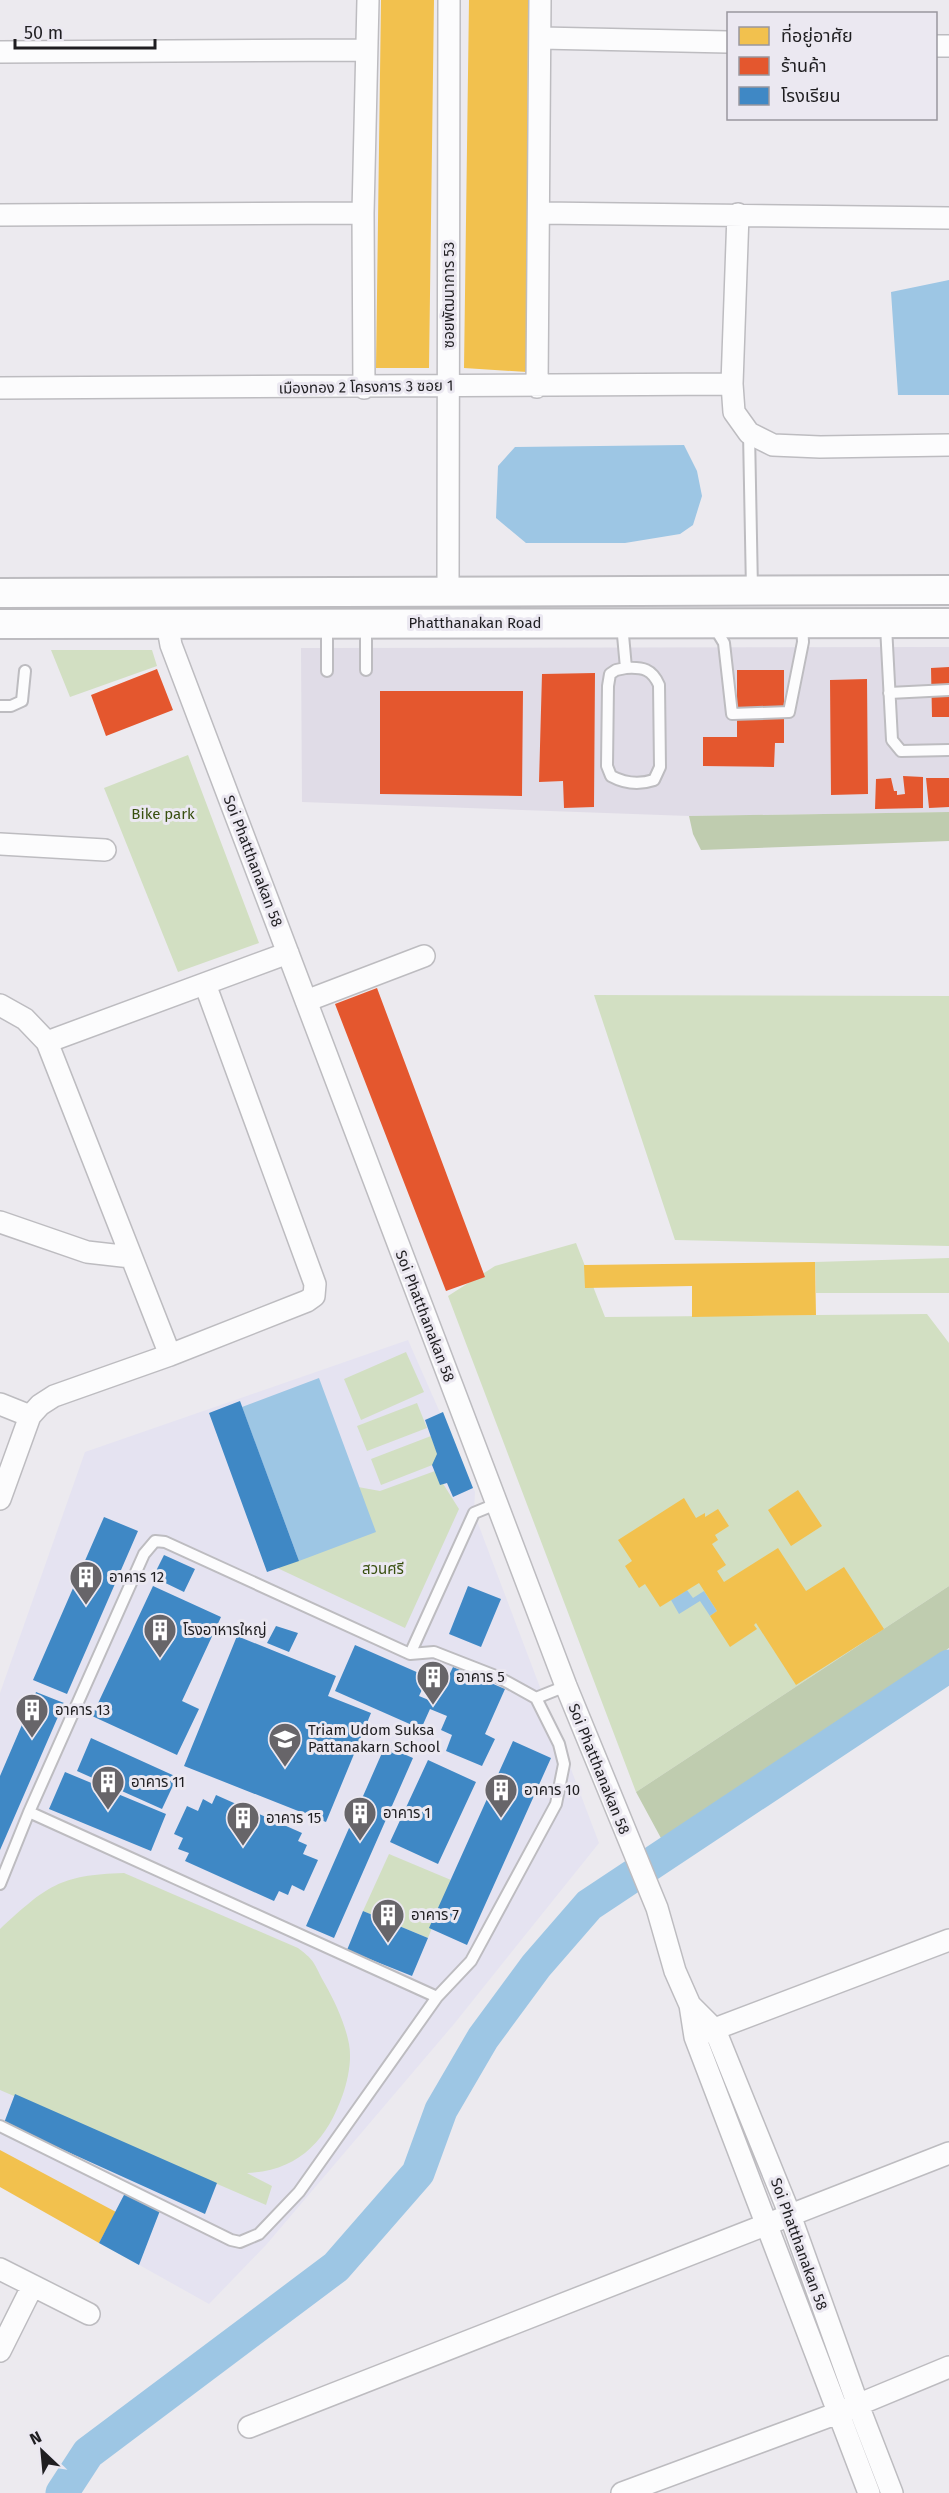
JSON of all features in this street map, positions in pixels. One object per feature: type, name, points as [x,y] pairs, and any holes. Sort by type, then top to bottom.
[{"type":"main road","points":[[0,593],[949,590]]},
{"type":"main road","points":[[448,591],[460,624]]},
{"type":"main road","points":[[167,623],[168,592]]},
{"type":"main road","name":"Phatthanakan Road","points":[[0,624],[949,623]]},
{"type":"street","points":[[364,388],[363,213],[368,0]]},
{"type":"street","name":"ซอยพัฒนาการ 53","points":[[448,591],[449,0]]},
{"type":"street","points":[[537,387],[540,0]]},
{"type":"street","points":[[541,38],[727,42]]},
{"type":"street","points":[[0,52],[366,50]]},
{"type":"street","points":[[0,215],[363,213]]},
{"type":"street","points":[[540,213],[949,218]]},
{"type":"street","points":[[738,214],[732,384],[734,412],[749,433],[773,445],[820,447],[949,445]]},
{"type":"street","name":"เมืองทอง 2 โครงการ 3 ซอย 1","points":[[0,388],[364,388],[732,384]]},
{"type":"street","name":"Soi Phatthanakan 58","points":[[167,623],[171,645],[496,1504],[613,1806],[657,1908],[675,1971],[690,2005],[695,2037],[768,2225],[848,2409],[892,2493]]},
{"type":"street","points":[[0,844],[105,850]]},
{"type":"street","points":[[47,1042],[288,953]]},
{"type":"street","points":[[306,1000],[424,957]]},
{"type":"street","points":[[0,1499],[30,1416],[40,1405],[54,1396],[170,1355],[307,1301],[314,1296],[315,1284],[205,984]]},
{"type":"street","points":[[0,1005],[25,1019],[47,1042],[170,1355]]},
{"type":"street","points":[[0,1222],[87,1252],[131,1257]]},
{"type":"street","points":[[0,1404],[30,1416]]},
{"type":"street","points":[[695,2037],[949,1940]]},
{"type":"street","name":"Soi Phatthanakan 58","points":[[690,2005],[715,2030],[790,2215],[848,2409],[869,2493]]},
{"type":"street","points":[[249,2427],[949,2153]]},
{"type":"street","points":[[0,2270],[89,2314]]},
{"type":"street","points":[[0,2351],[32,2287]]},
{"type":"street","points":[[622,2493],[848,2409],[949,2367]]},
{"type":"lane","points":[[749,433],[752,590]]},
{"type":"lane","points":[[327,623],[327,671]]},
{"type":"lane","points":[[366,623],[366,670]]},
{"type":"lane","points":[[622,623],[626,668]]},
{"type":"lane","points":[[711,623],[724,644],[732,714],[789,712],[803,642],[802,623]]},
{"type":"lane","points":[[886,623],[892,740],[901,751],[949,750]]},
{"type":"lane","points":[[626,668],[646,669],[654,675],[659,685],[660,767],[654,780],[645,783],[621,782],[611,776],[607,766],[610,674],[626,668]]},
{"type":"lane","points":[[0,706],[11,706],[22,701],[25,671]]},
{"type":"lane","points":[[889,693],[949,690]]},
{"type":"lane","points":[[410,1654],[474,1513],[496,1504]]},
{"type":"lane","points":[[0,1884],[29,1812],[144,1554],[155,1541],[165,1542],[410,1654],[434,1652],[498,1677],[536,1698],[559,1744],[564,1764],[556,1804],[471,1961],[437,1997],[300,2192],[259,2234],[240,2242],[231,2240],[0,2126]]},
{"type":"lane","points":[[536,1698],[566,1686]]},
{"type":"lane","points":[[29,1812],[437,1997]]},
{"type":"shaded area","points":[[949,647],[949,812],[689,816],[302,802],[301,648]]},
{"type":"shaded area","name":"Triam Udom Suksa Pattanakarn School","points":[[408,1340],[475,1492],[474,1513],[599,1843],[454,2024],[266,2245],[209,2304],[0,2187],[0,1693],[85,1452]]},
{"type":"green space","points":[[51,650],[152,650],[157,666],[70,697]]},
{"type":"green space","name":"Bike park","points":[[188,755],[259,943],[178,972],[104,788]]},
{"type":"green space","points":[[949,812],[949,841],[701,850],[693,834],[689,816]]},
{"type":"green space","points":[[594,995],[949,996],[949,1246],[675,1240]]},
{"type":"green space","points":[[576,1243],[605,1317],[927,1314],[949,1343],[949,1586],[636,1792],[448,1296],[495,1266]]},
{"type":"green space","points":[[949,1258],[949,1293],[816,1293],[815,1262]]},
{"type":"green space","points":[[406,1352],[424,1392],[361,1420],[344,1379]]},
{"type":"green space","points":[[417,1403],[427,1428],[367,1451],[357,1426]]},
{"type":"green space","points":[[431,1436],[440,1462],[381,1485],[371,1459]]},
{"type":"green space","name":"สวนศรี","points":[[435,1471],[459,1509],[405,1628],[273,1566],[372,1525],[358,1487],[380,1491]]},
{"type":"green space","points":[[949,1586],[949,1648],[863,1712],[662,1840],[636,1792]]},
{"type":"green space","points":[[389,1854],[451,1880],[428,1938],[363,1911]]},
{"type":"green space","points":[[124,1873],[298,1948],[314,1964],[339,2013],[350,2050],[349,2069],[343,2094],[329,2125],[308,2150],[282,2166],[247,2173],[272,2186],[266,2205],[0,2090],[0,1929],[30,1902],[55,1886],[84,1877]]},
{"type":"water","points":[[949,280],[949,395],[898,395],[891,292]]},
{"type":"water","points":[[684,445],[697,471],[702,496],[693,525],[680,534],[625,543],[526,543],[496,518],[498,466],[515,447]]},
{"type":"water","points":[[319,1378],[376,1532],[299,1561],[242,1407]]},
{"type":"water","points":[[687,1590],[693,1598],[704,1591],[717,1611],[710,1616],[700,1601],[679,1614],[671,1600]]},
{"type":"building: ที่อยู่อาศัย","points":[[381,0],[434,0],[429,368],[376,368]]},
{"type":"building: ที่อยู่อาศัย","points":[[469,0],[528,0],[527,372],[464,368]]},
{"type":"building: ที่อยู่อาศัย","points":[[815,1262],[816,1315],[692,1317],[692,1286],[585,1288],[584,1265]]},
{"type":"building: ที่อยู่อาศัย","points":[[798,1490],[822,1526],[791,1546],[768,1510]]},
{"type":"building: ที่อยู่อาศัย","points":[[684,1498],[696,1518],[705,1513],[705,1517],[718,1509],[729,1526],[715,1535],[718,1540],[712,1544],[726,1565],[717,1571],[724,1582],[778,1548],[806,1591],[844,1567],[884,1629],[796,1685],[756,1623],[754,1625],[757,1629],[730,1647],[710,1616],[717,1611],[699,1583],[660,1607],[645,1584],[639,1588],[625,1566],[632,1561],[618,1540]]},
{"type":"building: ที่อยู่อาศัย","points":[[0,2150],[116,2212],[99,2243],[0,2187]]},
{"type":"building: ร้านค้า","points":[[949,667],[949,717],[932,717],[931,668]]},
{"type":"building: ร้านค้า","points":[[157,669],[173,710],[106,736],[91,695]]},
{"type":"building: ร้านค้า","points":[[737,670],[784,670],[784,743],[775,743],[774,767],[703,766],[703,737],[737,737]]},
{"type":"building: ร้านค้า","points":[[595,673],[594,807],[564,808],[563,781],[539,782],[542,674]]},
{"type":"building: ร้านค้า","points":[[867,679],[868,794],[831,795],[830,680]]},
{"type":"building: ร้านค้า","points":[[380,691],[523,691],[522,796],[380,794]]},
{"type":"building: ร้านค้า","points":[[903,776],[923,777],[923,808],[875,809],[876,779],[891,778],[897,795],[905,794]]},
{"type":"building: ร้านค้า","points":[[926,778],[949,778],[949,807],[929,808]]},
{"type":"building: ร้านค้า","points":[[377,988],[485,1277],[446,1291],[335,1004]]},
{"type":"building: โรงเรียน","points":[[240,1401],[299,1561],[267,1572],[209,1413]]},
{"type":"building: โรงเรียน","points":[[443,1412],[473,1488],[453,1497],[447,1483],[440,1485],[432,1465],[437,1454],[425,1420]]},
{"type":"building: โรงเรียน","name":"อาคาร 12","points":[[104,1517],[138,1531],[67,1694],[33,1680]]},
{"type":"building: โรงเรียน","points":[[164,1555],[195,1569],[184,1592],[153,1577]]},
{"type":"building: โรงเรียน","name":"โรงอาหารใหญ่","points":[[153,1586],[221,1617],[182,1701],[199,1709],[177,1755],[92,1716]]},
{"type":"building: โรงเรียน","points":[[468,1586],[501,1599],[481,1647],[449,1634]]},
{"type":"building: โรงเรียน","points":[[276,1626],[298,1633],[289,1652],[267,1643]]},
{"type":"building: โรงเรียน","points":[[237,1636],[336,1676],[328,1696],[371,1713],[326,1822],[184,1766]]},
{"type":"building: โรงเรียน","name":"อาคาร 5","points":[[355,1645],[428,1677],[419,1696],[436,1703],[453,1667],[505,1689],[485,1734],[495,1739],[482,1766],[446,1751],[452,1735],[441,1730],[447,1716],[430,1709],[421,1729],[335,1691]]},
{"type":"building: โรงเรียน","name":"อาคาร 13","points":[[36,1692],[64,1703],[0,1850],[0,1776]]},
{"type":"building: โรงเรียน","points":[[91,1738],[177,1777],[162,1809],[77,1771]]},
{"type":"building: โรงเรียน","name":"อาคาร 10","points":[[513,1741],[551,1758],[467,1945],[429,1928]]},
{"type":"building: โรงเรียน","name":"อาคาร 1","points":[[385,1746],[413,1758],[334,1938],[306,1926]]},
{"type":"building: โรงเรียน","points":[[428,1760],[476,1782],[438,1864],[390,1842]]},
{"type":"building: โรงเรียน","name":"อาคาร 11","points":[[65,1772],[166,1814],[151,1851],[49,1809]]},
{"type":"building: โรงเรียน","name":"อาคาร 15","points":[[216,1795],[302,1833],[298,1841],[307,1845],[303,1854],[318,1860],[304,1891],[292,1885],[288,1895],[279,1891],[274,1901],[185,1861],[189,1853],[178,1849],[183,1838],[174,1834],[187,1806],[198,1811],[203,1799],[212,1804]]},
{"type":"building: โรงเรียน","name":"อาคาร 7","points":[[363,1911],[428,1938],[412,1976],[347,1950]]},
{"type":"building: โรงเรียน","points":[[15,2094],[217,2183],[205,2214],[4,2123]]},
{"type":"building: โรงเรียน","points":[[125,2193],[161,2208],[139,2265],[99,2243]]},
{"type":"waterway","points":[[62,2493],[88,2453],[336,2267],[418,2173],[441,2110],[483,2038],[536,1966],[589,1905],[949,1666]]},
{"type":"place","name":"อาคาร 12","points":[[86,1606]]},
{"type":"place","name":"โรงอาหารใหญ่","points":[[160,1659]]},
{"type":"place","name":"อาคาร 5","points":[[433,1706]]},
{"type":"place","name":"อาคาร 13","points":[[32,1739]]},
{"type":"place","name":"Triam Udom Suksa Pattanakarn School","points":[[285,1768]]},
{"type":"place","name":"อาคาร 11","points":[[108,1811]]},
{"type":"place","name":"อาคาร 10","points":[[501,1819]]},
{"type":"place","name":"อาคาร 1","points":[[360,1842]]},
{"type":"place","name":"อาคาร 15","points":[[243,1847]]},
{"type":"place","name":"อาคาร 7","points":[[388,1944]]}]
